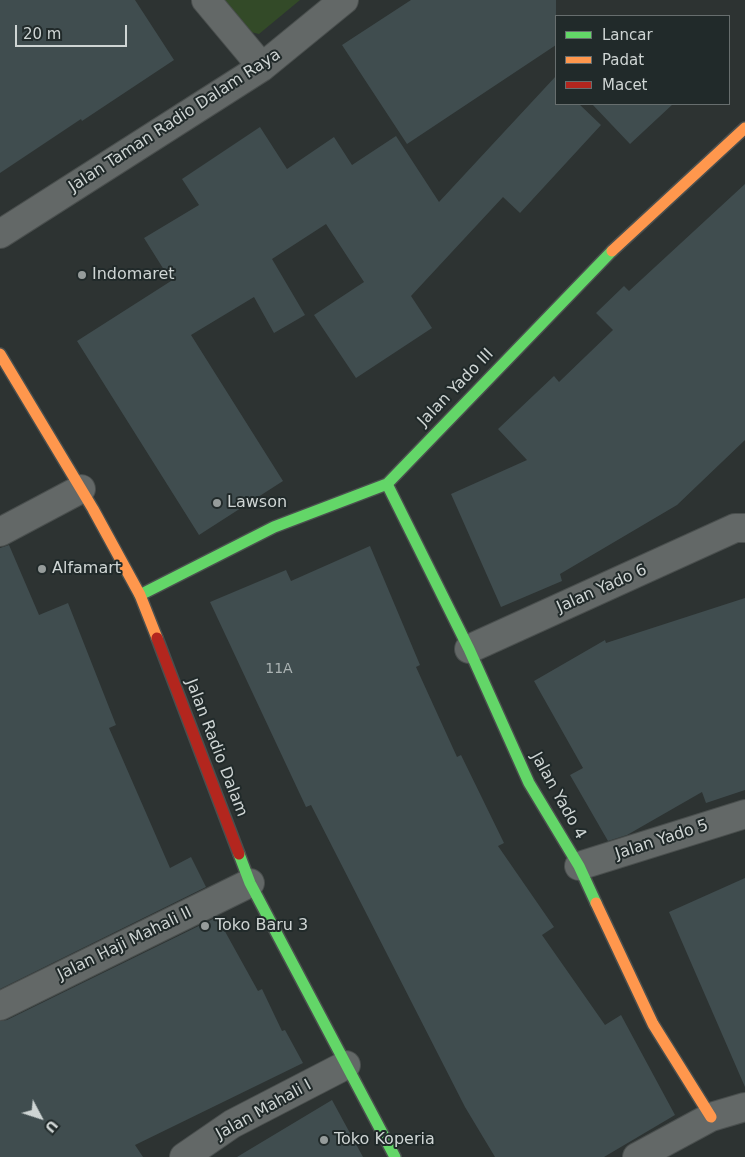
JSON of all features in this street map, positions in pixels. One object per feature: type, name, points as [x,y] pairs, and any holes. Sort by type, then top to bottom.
[{"type":"street","points":[[206,0],[262,67]]},
{"type":"street","name":"Jalan Taman Radio Dalam Raya","points":[[0,234],[262,67],[344,0]]},
{"type":"street","name":"Jalan Yado III","points":[[140,595],[274,527],[387,484],[606,256],[745,128]]},
{"type":"street","name":"Jalan Radio Dalam","points":[[0,354],[81,488],[140,595],[250,883],[290,954],[395,1157]]},
{"type":"street","name":"Jalan Yado 4","points":[[387,484],[469,649],[529,783],[579,866],[653,1024],[711,1117]]},
{"type":"street","points":[[0,532],[81,488]]},
{"type":"street","name":"Jalan Yado 6","points":[[469,649],[742,524]]},
{"type":"street","name":"Jalan Yado 5","points":[[579,866],[745,814]]},
{"type":"street","name":"Jalan Haji Mahali II","points":[[0,1006],[250,883]]},
{"type":"street","name":"Jalan Mahali I","points":[[184,1157],[232,1124],[346,1065]]},
{"type":"street","points":[[637,1157],[711,1117],[745,1107]]},
{"type":"green space","points":[[212,0],[300,0],[259,34],[230,27]]},
{"type":"building","points":[[0,0],[135,0],[174,60],[0,173]]},
{"type":"building","points":[[411,0],[556,0],[555,46],[407,144],[342,45]]},
{"type":"building","points":[[555,77],[555,105],[580,105],[601,125],[520,213],[503,197],[411,296],[432,328],[356,378],[314,315],[364,282],[326,224],[272,259],[305,315],[274,333],[254,297],[191,335],[283,481],[199,535],[77,341],[171,281],[144,238],[199,205],[182,179],[260,127],[287,169],[334,137],[352,165],[396,136],[439,202]]},
{"type":"building","points":[[593,105],[672,105],[630,144]]},
{"type":"building","points":[[745,184],[745,440],[677,505],[560,574],[562,581],[501,607],[451,494],[527,460],[498,429],[554,376],[559,382],[613,330],[596,313],[624,286],[629,291]]},
{"type":"building","points":[[9,545],[39,615],[68,603],[116,725],[109,728],[170,868],[191,857],[206,887],[0,989],[0,548]]},
{"type":"building","points":[[370,546],[420,665],[416,667],[457,757],[461,755],[504,843],[498,846],[554,927],[542,935],[605,1025],[621,1015],[675,1115],[604,1157],[495,1157],[465,1107],[311,805],[306,807],[210,602],[286,570],[291,581]]},
{"type":"building","points":[[745,598],[745,790],[706,803],[702,792],[627,835],[608,841],[570,775],[583,768],[534,681],[605,640],[606,643]]},
{"type":"building","points":[[745,878],[745,1087],[669,912]]},
{"type":"building","points":[[217,917],[258,991],[262,989],[282,1031],[285,1030],[303,1063],[135,1145],[143,1157],[0,1157],[0,1021],[7,1020]]},
{"type":"building","name":"Toko Koperia","points":[[332,1100],[363,1157],[237,1157]]},
{"type":"traffic: fast","points":[[140,595],[274,527],[387,484],[612,251]]},
{"type":"traffic: fast","points":[[387,484],[469,649],[529,783],[579,866],[596,903]]},
{"type":"traffic: fast","points":[[239,854],[250,883],[395,1157]]},
{"type":"traffic: slow","points":[[612,251],[745,128]]},
{"type":"traffic: slow","points":[[0,354],[93,509],[140,595],[157,638]]},
{"type":"traffic: slow","points":[[596,903],[653,1024],[711,1117]]},
{"type":"traffic: jam","points":[[157,638],[239,854]]},
{"type":"place","name":"Indomaret","points":[[82,275]]},
{"type":"place","name":"Lawson","points":[[217,503]]},
{"type":"place","name":"Alfamart","points":[[42,569]]},
{"type":"place","name":"Toko Baru 3","points":[[205,926]]},
{"type":"place","name":"Toko Koperia","points":[[324,1140]]}]
